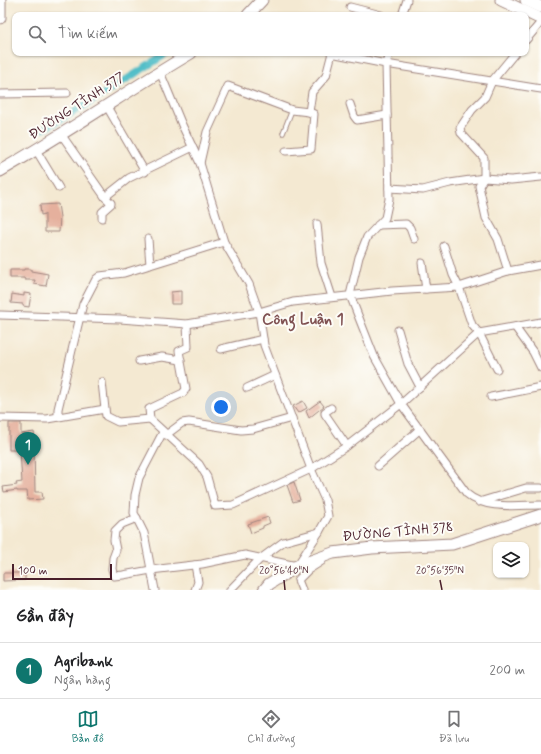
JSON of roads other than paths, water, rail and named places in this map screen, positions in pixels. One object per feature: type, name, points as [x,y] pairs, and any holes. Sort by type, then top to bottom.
[{"type":"main road","points":[[0,0],[0,18]]},
{"type":"main road","points":[[251,12],[262,0]]},
{"type":"main road","points":[[500,0],[526,12]]},
{"type":"main road","points":[[526,0],[541,7]]},
{"type":"main road","points":[[529,13],[541,19]]},
{"type":"main road","name":"ĐƯỜNG TỈNH 377","points":[[0,171],[186,56]]},
{"type":"main road","name":"ĐƯỜNG TỈNH 378","points":[[264,590],[269,584],[297,566],[333,553],[372,548],[452,544],[541,515]]},
{"type":"street","points":[[403,12],[407,0]]},
{"type":"street","points":[[350,7],[369,12]]},
{"type":"street","points":[[529,36],[541,22]]},
{"type":"street","points":[[309,112],[312,92],[326,76],[330,56]]},
{"type":"street","points":[[346,56],[386,64],[541,89]]},
{"type":"street","points":[[388,56],[386,64],[389,199],[385,218],[367,237],[358,257],[350,295],[374,356],[401,404],[467,494],[472,499],[485,504],[541,505]]},
{"type":"street","points":[[508,271],[498,239],[486,218],[479,186],[484,178],[484,158],[461,133],[460,128],[472,110],[485,97],[492,81],[511,56]]},
{"type":"street","points":[[137,518],[122,524],[115,531],[114,540],[116,550],[113,558],[112,573],[116,576],[194,565],[245,555],[297,566],[328,516],[325,500],[311,469],[264,345],[259,312],[249,284],[224,242],[200,163],[160,72]]},
{"type":"street","points":[[200,163],[207,132],[228,86],[292,110],[309,112],[313,114],[312,147],[310,150],[286,151]]},
{"type":"street","points":[[0,94],[67,93]]},
{"type":"street","points":[[350,104],[357,120],[387,115]]},
{"type":"street","points":[[106,105],[145,172]]},
{"type":"street","points":[[60,134],[111,204],[102,212],[102,218]]},
{"type":"street","points":[[105,197],[129,178],[145,172],[193,147]]},
{"type":"street","points":[[36,150],[59,188]]},
{"type":"street","points":[[389,188],[423,190],[484,178],[511,180],[541,177]]},
{"type":"street","points":[[317,224],[321,263],[332,297]]},
{"type":"street","points":[[378,225],[406,224],[410,228],[414,239]]},
{"type":"street","points":[[148,239],[150,265]]},
{"type":"street","points":[[58,417],[58,409],[80,318],[86,298],[98,277],[124,273],[224,242]]},
{"type":"street","points":[[444,246],[453,275],[472,324],[480,333],[497,368]]},
{"type":"street","points":[[422,263],[426,289]]},
{"type":"street","points":[[0,315],[187,324],[259,312],[293,302],[350,295],[459,288],[508,271],[541,265]]},
{"type":"street","points":[[187,324],[188,347],[180,351],[186,390],[183,393],[149,409],[150,420],[199,464],[207,477],[214,506],[233,505],[311,469],[347,446],[401,404],[480,333],[541,322]]},
{"type":"street","points":[[515,326],[534,352],[541,368]]},
{"type":"street","points":[[398,330],[408,364],[420,387]]},
{"type":"street","points":[[221,350],[263,339]]},
{"type":"street","points":[[139,361],[162,357],[181,360]]},
{"type":"street","points":[[246,388],[275,375]]},
{"type":"street","points":[[102,382],[106,416],[118,422],[150,420]]},
{"type":"street","points":[[491,396],[541,387]]},
{"type":"street","points":[[331,408],[324,414],[347,446]]},
{"type":"street","points":[[0,418],[58,417],[105,409]]},
{"type":"street","points":[[155,590],[144,533],[134,513],[135,495],[139,478],[165,433],[182,423],[189,422],[241,430],[253,429],[292,418]]},
{"type":"street","points":[[378,466],[420,429]]},
{"type":"street","points":[[479,502],[526,488],[541,488]]},
{"type":"street","points":[[230,590],[260,559],[284,542],[319,532]]},
{"type":"street","points":[[302,590],[298,580],[308,570],[333,553]]},
{"type":"street","points":[[194,565],[198,582],[194,590]]},
{"type":"lane","points":[[283,133],[292,110]]},
{"type":"waterway","points":[[44,129],[86,105],[163,56]]},
{"type":"place","name":"Agribank","points":[[28,465]]},
{"type":"district","name":"Công Luận 1","points":[[303,319]]}]
